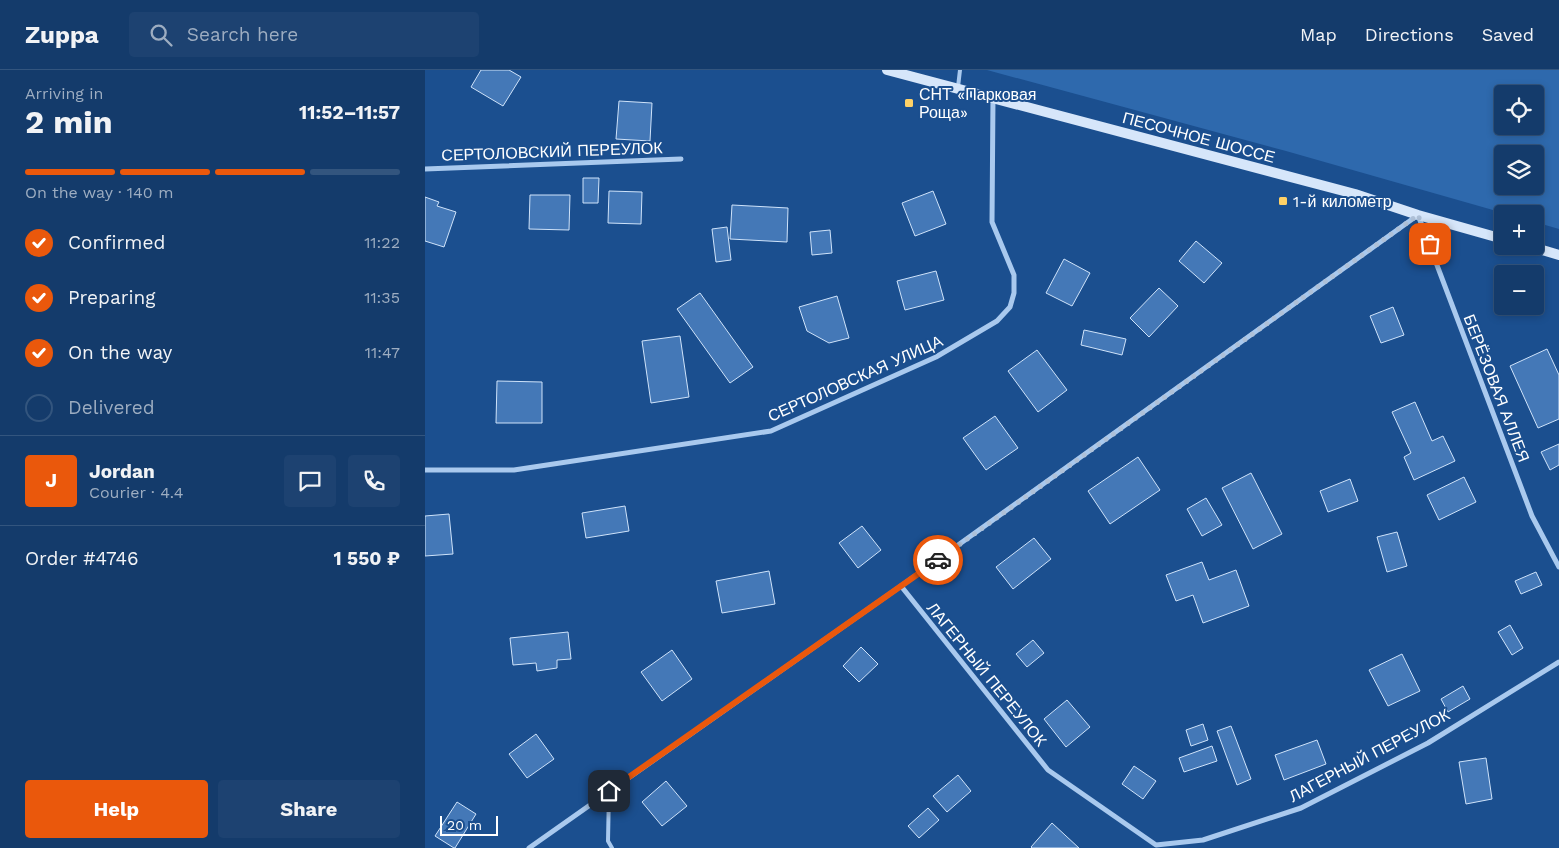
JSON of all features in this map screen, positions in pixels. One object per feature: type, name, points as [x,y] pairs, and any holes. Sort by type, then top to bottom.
[{"type":"main road","name":"ПЕСОЧНОЕ ШОССЕ","points":[[887,70],[1355,194],[1418,215],[1494,236]]},
{"type":"main road","points":[[1544,250],[1559,255]]},
{"type":"street","name":"СЕРТОЛОВСКАЯ УЛИЦА","points":[[425,470],[514,470],[771,431],[937,357],[997,321],[1010,307],[1014,293],[1014,274],[992,222],[993,98]]},
{"type":"street","name":"СЕРТОЛОВСКИЙ ПЕРЕУЛОК","points":[[425,169],[681,159]]},
{"type":"street","name":"БЕРЁЗОВАЯ АЛЛЕЯ","points":[[1418,215],[1532,516],[1559,567]]},
{"type":"street","points":[[529,848],[901,586],[1418,215]]},
{"type":"street","name":"ЛАГЕРНЫЙ ПЕРЕУЛОК","points":[[901,586],[1048,770],[1156,845],[1203,840],[1301,808],[1428,742],[1559,662]]},
{"type":"lane","points":[[958,89],[960,70]]},
{"type":"lane","points":[[609,791],[608,841],[612,848]]},
{"type":"shaded area","points":[[987,70],[1559,70],[1559,229],[1544,225],[1544,205],[1494,205],[1494,210],[1286,151]]},
{"type":"building","points":[[481,70],[509,70],[521,77],[503,106],[471,87]]},
{"type":"building","points":[[619,101],[652,103],[650,141],[616,139]]},
{"type":"building","points":[[583,178],[599,178],[598,203],[583,203]]},
{"type":"building","points":[[609,191],[642,192],[641,224],[608,223]]},
{"type":"building","points":[[933,191],[946,224],[915,236],[902,203]]},
{"type":"building","points":[[530,195],[570,195],[569,230],[529,229]]},
{"type":"building","points":[[425,197],[439,202],[437,206],[456,212],[444,247],[425,241]]},
{"type":"building","points":[[732,205],[788,208],[787,242],[730,239]]},
{"type":"building","points":[[727,227],[731,260],[716,262],[712,229]]},
{"type":"building","points":[[830,230],[832,253],[812,255],[810,232]]},
{"type":"building","points":[[1196,241],[1222,263],[1204,283],[1179,261]]},
{"type":"building","points":[[1064,259],[1090,273],[1072,306],[1046,293]]},
{"type":"building","points":[[936,271],[944,300],[905,310],[897,281]]},
{"type":"building","points":[[1159,288],[1178,306],[1149,337],[1130,318]]},
{"type":"building","points":[[700,293],[753,367],[730,383],[677,309]]},
{"type":"building","points":[[837,296],[849,338],[829,343],[807,331],[799,307]]},
{"type":"building","points":[[1393,307],[1404,335],[1381,343],[1370,316]]},
{"type":"building","points":[[1084,330],[1126,339],[1122,355],[1081,345]]},
{"type":"building","points":[[680,336],[689,397],[651,403],[642,341]]},
{"type":"building","points":[[1547,349],[1559,375],[1559,419],[1538,428],[1510,366]]},
{"type":"building","points":[[1037,350],[1067,390],[1038,412],[1008,371]]},
{"type":"building","points":[[497,381],[542,382],[542,423],[496,423]]},
{"type":"building","points":[[1415,402],[1432,441],[1443,436],[1455,461],[1414,480],[1404,457],[1411,453],[1392,412]]},
{"type":"building","points":[[995,416],[1018,448],[986,470],[963,438]]},
{"type":"building","points":[[1559,444],[1559,465],[1550,470],[1541,452]]},
{"type":"building","points":[[1138,457],[1160,490],[1110,524],[1088,491]]},
{"type":"building","points":[[1251,473],[1282,534],[1253,549],[1222,488]]},
{"type":"building","points":[[1464,477],[1476,502],[1439,520],[1427,495]]},
{"type":"building","points":[[1350,479],[1358,501],[1328,512],[1320,491]]},
{"type":"building","points":[[1206,498],[1222,525],[1202,536],[1187,509]]},
{"type":"building","points":[[625,506],[629,531],[586,538],[582,513]]},
{"type":"building","points":[[449,514],[453,554],[425,556],[425,516]]},
{"type":"building","points":[[862,526],[881,550],[858,568],[839,543]]},
{"type":"building","points":[[1397,532],[1407,566],[1387,572],[1377,537]]},
{"type":"building","points":[[1034,538],[1051,559],[1013,589],[996,567]]},
{"type":"building","points":[[1202,562],[1209,580],[1236,570],[1249,606],[1203,623],[1193,595],[1176,601],[1166,575]]},
{"type":"building","points":[[769,571],[775,604],[722,613],[716,581]]},
{"type":"building","points":[[1536,572],[1542,585],[1521,594],[1515,581]]},
{"type":"building","points":[[1510,625],[1523,648],[1512,655],[1498,632]]},
{"type":"building","points":[[568,632],[571,659],[557,660],[557,668],[537,671],[536,663],[513,665],[510,638]]},
{"type":"building","points":[[1033,640],[1044,653],[1027,667],[1016,654]]},
{"type":"building","points":[[861,647],[878,664],[859,682],[843,666]]},
{"type":"building","points":[[672,650],[692,679],[662,701],[641,672]]},
{"type":"building","points":[[1402,654],[1420,691],[1388,706],[1369,670]]},
{"type":"building","points":[[1463,686],[1470,699],[1448,712],[1441,699]]},
{"type":"building","points":[[1067,700],[1090,727],[1066,747],[1044,719]]},
{"type":"building","points":[[1203,724],[1208,740],[1191,746],[1186,730]]},
{"type":"building","points":[[1231,726],[1251,779],[1237,785],[1217,731]]},
{"type":"building","points":[[536,734],[554,759],[527,778],[509,754]]},
{"type":"building","points":[[1317,740],[1326,764],[1284,780],[1275,755]]},
{"type":"building","points":[[1212,746],[1217,761],[1184,772],[1179,758]]},
{"type":"building","points":[[1486,758],[1492,799],[1466,804],[1459,762]]},
{"type":"building","points":[[1134,766],[1156,781],[1143,799],[1122,784]]},
{"type":"building","points":[[958,775],[971,791],[947,812],[933,796]]},
{"type":"building","points":[[666,781],[687,806],[662,826],[642,802]]},
{"type":"building","points":[[457,802],[476,814],[454,848],[435,836]]},
{"type":"building","points":[[928,808],[939,820],[919,838],[908,826]]},
{"type":"building","points":[[1052,823],[1079,848],[1032,848]]},
{"type":"way so far","points":[[938,560],[1418,215],[1430,244]]},
{"type":"place","name":"СНТ «Парковая Роща»","points":[[909,103]]},
{"type":"place","name":"1-й километр","points":[[1283,201]]},
{"type":"route","points":[[609,791],[938,560]]}]
